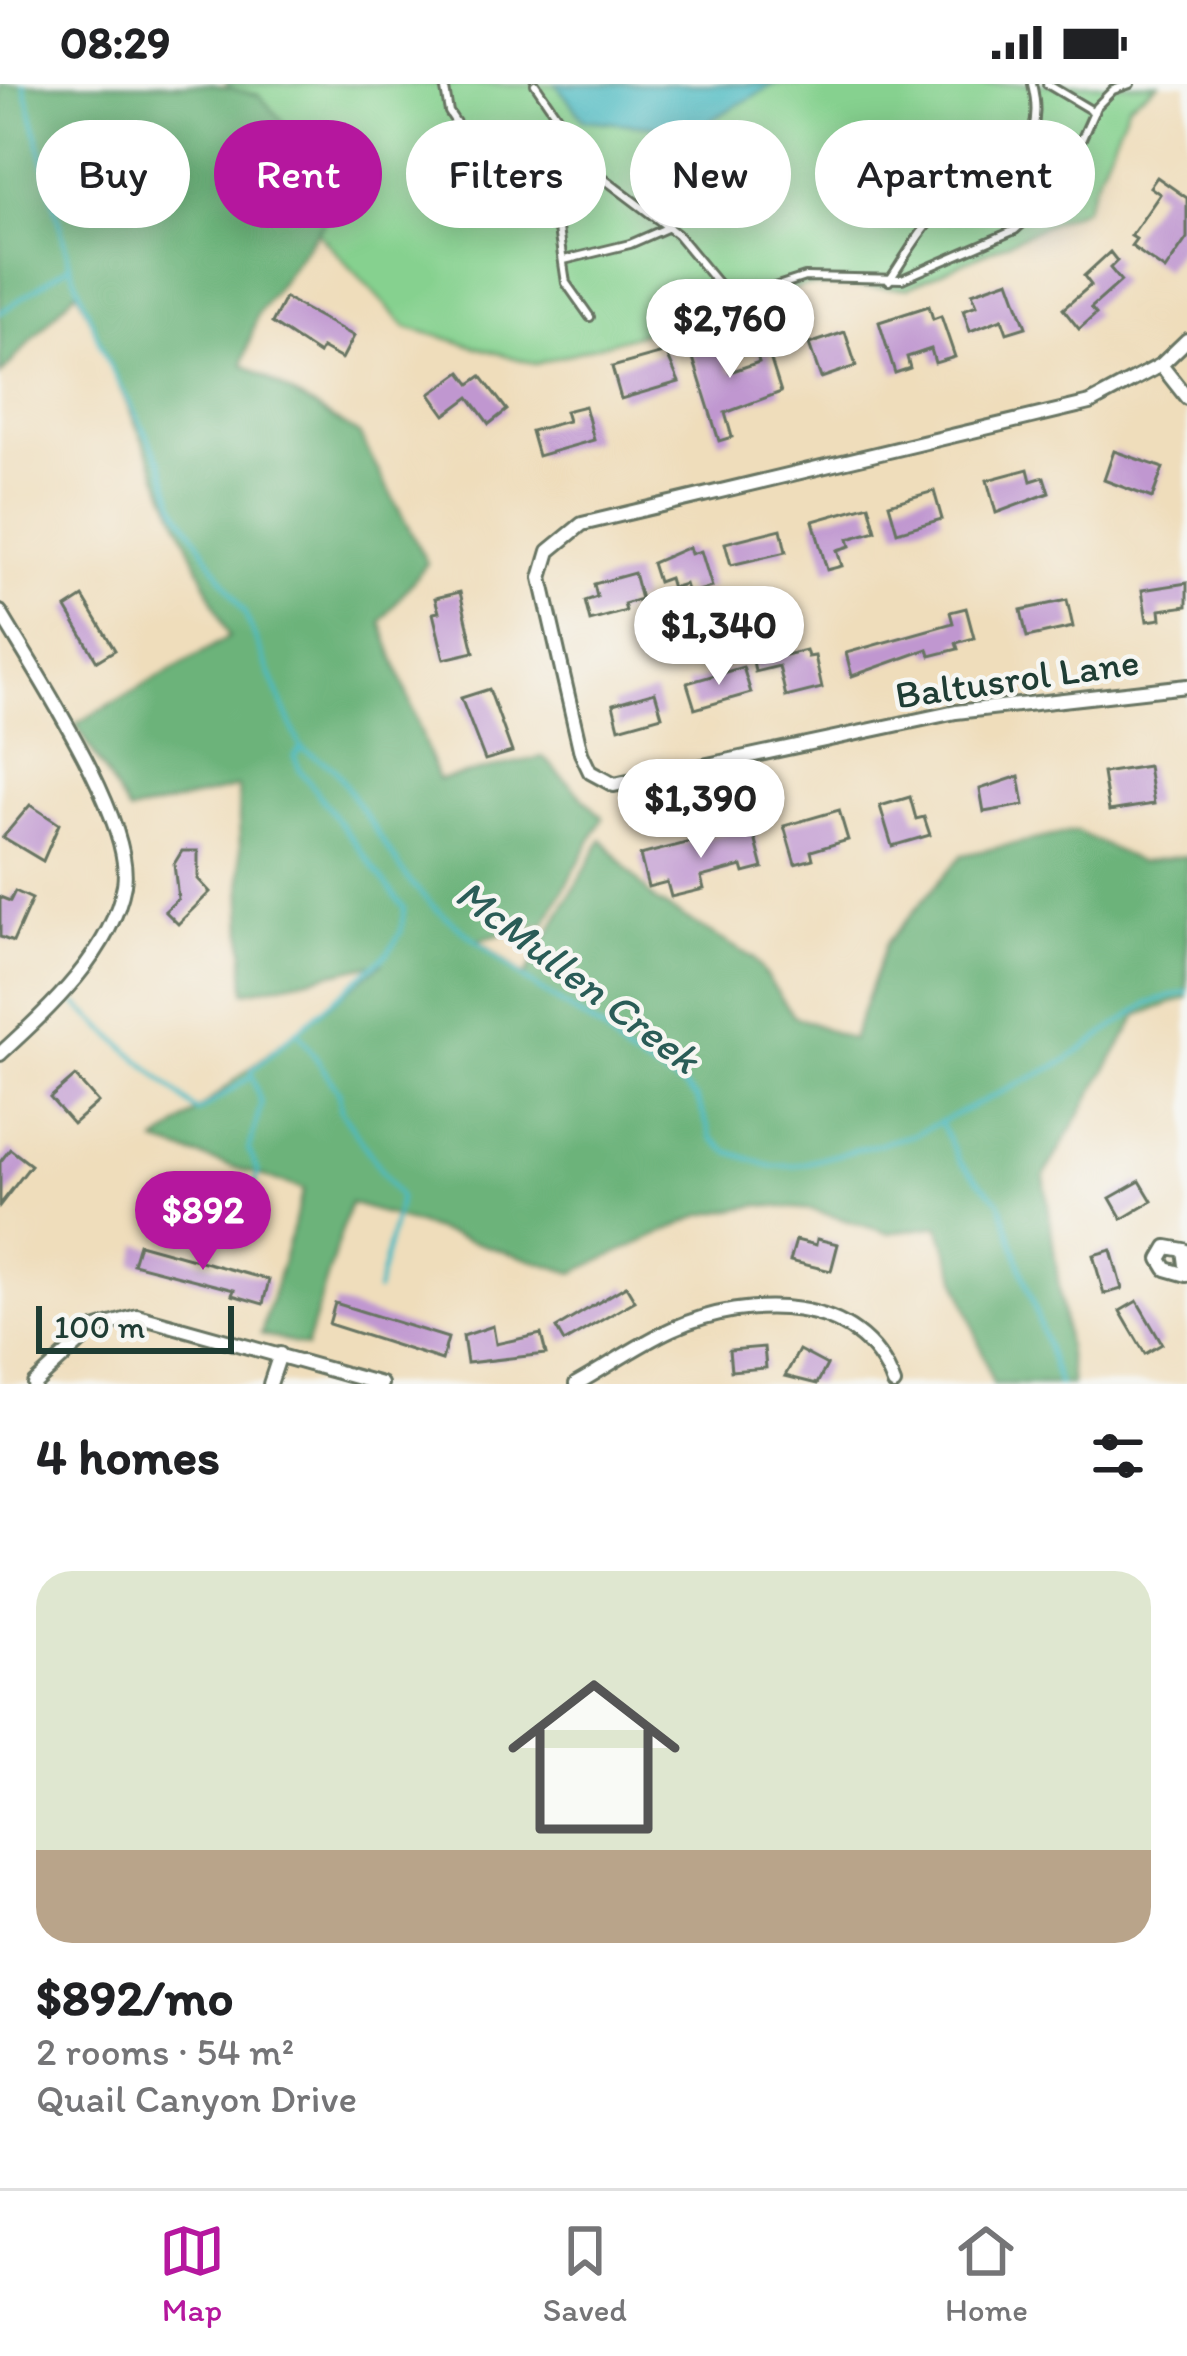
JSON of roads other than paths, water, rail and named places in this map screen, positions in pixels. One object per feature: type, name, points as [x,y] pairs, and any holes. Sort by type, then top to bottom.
[{"type":"street","name":"Baltusrol Lane","points":[[1187,340],[1161,365],[1090,403],[581,524],[549,550],[542,592],[580,753],[590,772],[614,785],[956,712],[1187,686]]},
{"type":"street","points":[[1161,365],[1187,398]]},
{"type":"street","points":[[0,612],[98,787],[125,858],[122,897],[95,949],[53,1002],[0,1054]]},
{"type":"street","points":[[576,1384],[704,1317],[782,1308],[826,1315],[858,1331],[879,1353],[894,1384]]},
{"type":"street","points":[[34,1384],[86,1335],[128,1317],[166,1320],[381,1384]]},
{"type":"street","points":[[270,1384],[280,1354]]},
{"type":"lane","points":[[444,84],[448,112],[500,189],[558,229],[569,290],[590,317]]},
{"type":"lane","points":[[535,84],[595,172],[630,198]]},
{"type":"lane","points":[[890,281],[937,214],[1007,165],[1030,140],[1036,102],[1032,84]]},
{"type":"lane","points":[[1047,84],[1094,112]]},
{"type":"lane","points":[[670,228],[707,272],[734,294],[760,294],[805,278],[890,281],[1015,230],[1037,215],[1066,177],[1094,112],[1113,90],[1130,84]]},
{"type":"lane","points":[[563,260],[630,244],[667,228]]},
{"type":"water","points":[[556,84],[775,84],[711,120],[630,120],[630,124],[584,120]]},
{"type":"waterway","name":"McMullen Creek","points":[[24,84],[70,265],[106,359],[162,464],[175,505],[244,612],[301,748],[334,768],[410,882],[434,907],[525,980],[603,1031],[626,1055],[683,1086],[697,1099],[712,1138],[727,1151],[771,1166],[794,1166],[913,1135],[1062,1063],[1147,1004],[1187,992]]},
{"type":"waterway","points":[[0,313],[70,265]]},
{"type":"waterway","points":[[75,1003],[198,1112],[252,1076],[252,1070],[388,953],[401,932],[404,908],[300,770],[294,756],[301,748]]},
{"type":"waterway","points":[[297,1030],[339,1092],[341,1111],[400,1198],[377,1291]]},
{"type":"waterway","points":[[242,1232],[258,1173],[249,1150],[261,1104],[252,1076]]},
{"type":"waterway","points":[[939,1121],[960,1162],[1000,1202],[1059,1384]]}]
